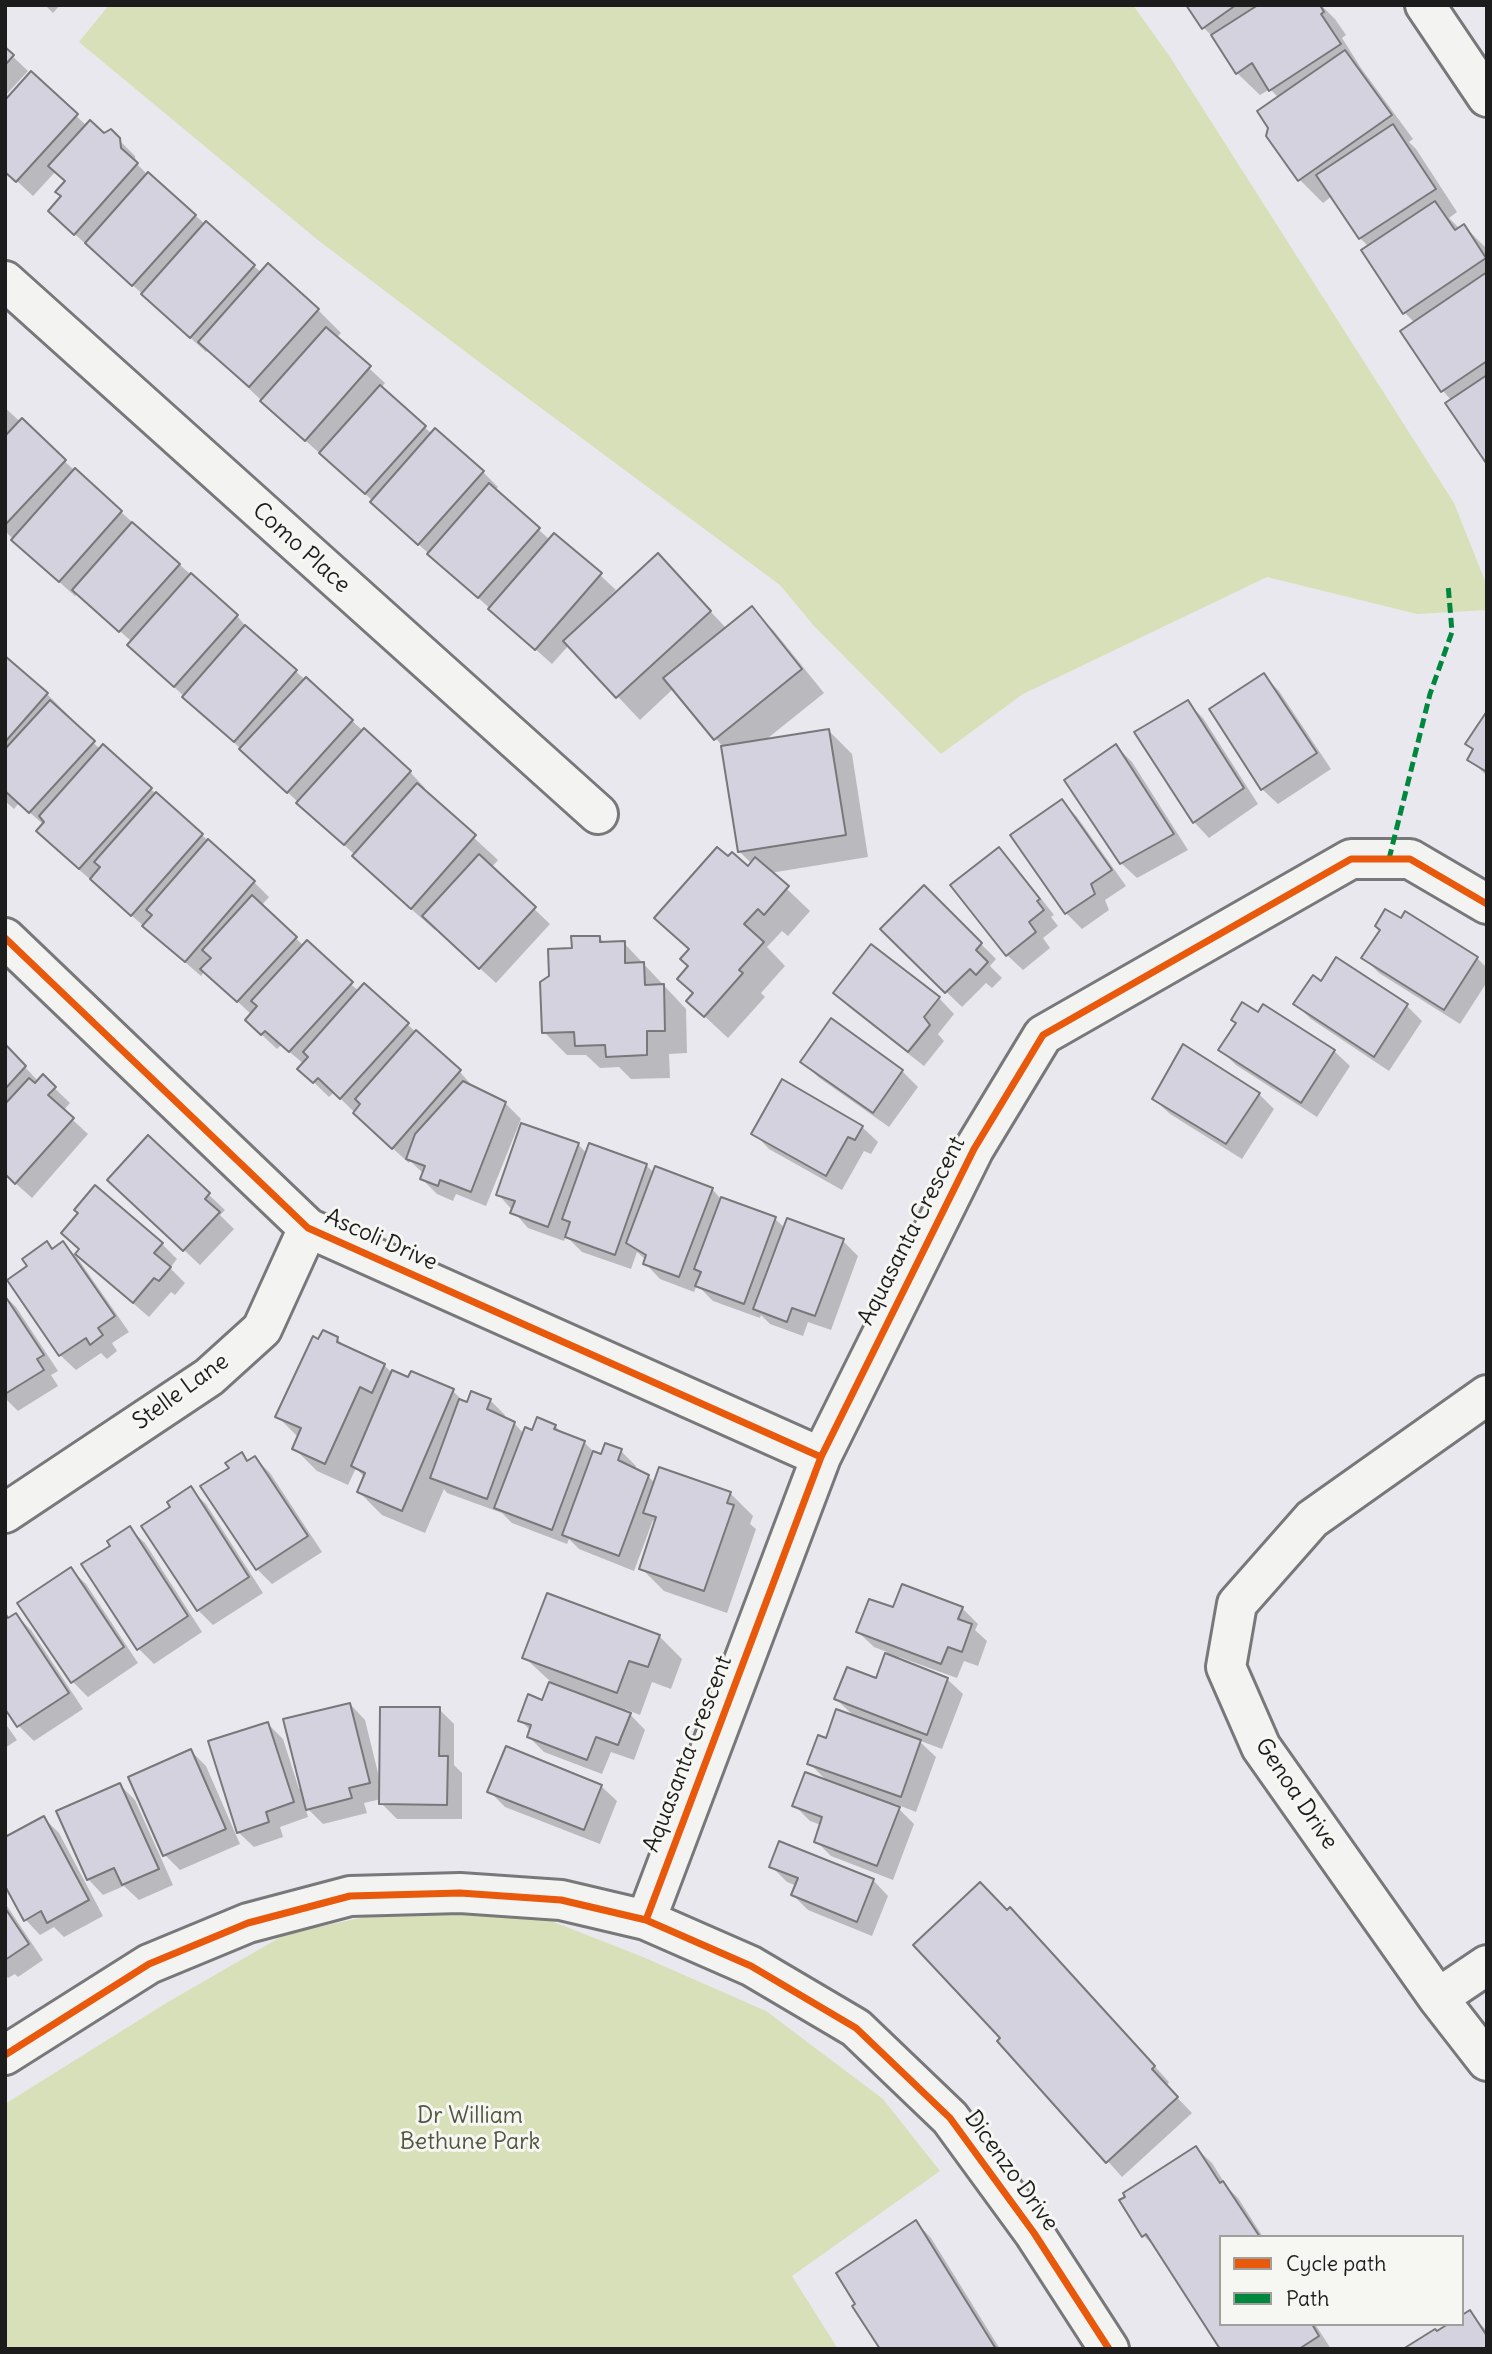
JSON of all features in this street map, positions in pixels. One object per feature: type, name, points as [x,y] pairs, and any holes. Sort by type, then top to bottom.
[{"type":"street","points":[[1425,5],[1487,97]]},
{"type":"street","name":"Como Place","points":[[5,281],[598,814]]},
{"type":"street","name":"Aquasanta Crescent","points":[[646,1920],[821,1457],[974,1149],[1043,1035],[1351,859],[1410,859],[1487,904]]},
{"type":"street","name":"Ascoli Drive","points":[[5,938],[308,1228],[821,1457]]},
{"type":"street","name":"Stelle Lane","points":[[5,1513],[209,1377],[261,1329],[308,1228]]},
{"type":"street","name":"Genoa Drive","points":[[1487,1395],[1312,1519],[1237,1604],[1226,1667],[1261,1747],[1438,1998],[1487,2060]]},
{"type":"street","name":"Dicenzo Drive","points":[[5,2055],[149,1964],[248,1923],[350,1896],[460,1893],[561,1900],[646,1920],[751,1966],[856,2028],[950,2118],[1034,2233],[1109,2349]]},
{"type":"street","points":[[1438,1998],[1487,1965]]},
{"type":"green space","points":[[109,5],[1133,5],[1170,57],[1454,503],[1487,586],[1487,610],[1417,614],[1267,577],[1023,694],[941,754],[814,626],[780,585],[319,241],[79,42]]},
{"type":"green space","name":"Dr William Bethune Park","points":[[518,1908],[643,1957],[766,2011],[883,2099],[940,2171],[792,2276],[838,2349],[5,2349],[5,2104],[168,2002],[286,1934],[388,1912]]},
{"type":"building","points":[[1186,5],[1236,5],[1202,29]]},
{"type":"building","points":[[1258,5],[1320,5],[1324,12],[1321,14],[1341,44],[1269,91],[1252,63],[1236,74],[1211,35]]},
{"type":"building","points":[[5,47],[14,55],[5,65]]},
{"type":"building","points":[[1345,50],[1392,115],[1298,181],[1266,136],[1268,128],[1257,111]]},
{"type":"building","points":[[31,71],[78,114],[16,182],[5,172],[5,100]]},
{"type":"building","points":[[90,120],[104,133],[111,129],[120,138],[121,148],[138,163],[74,235],[48,211],[61,196],[55,192],[65,181],[48,166]]},
{"type":"building","points":[[1393,124],[1436,189],[1359,239],[1316,175]]},
{"type":"building","points":[[148,172],[196,215],[132,286],[85,243]]},
{"type":"building","points":[[1435,201],[1455,230],[1464,224],[1486,258],[1403,314],[1361,250]]},
{"type":"building","points":[[206,221],[255,265],[190,338],[141,294]]},
{"type":"building","points":[[268,263],[319,309],[249,387],[198,342]]},
{"type":"building","points":[[1487,272],[1487,361],[1441,392],[1400,331]]},
{"type":"building","points":[[326,327],[371,366],[305,441],[260,401]]},
{"type":"building","points":[[1487,375],[1487,463],[1486,463],[1445,403]]},
{"type":"building","points":[[380,385],[426,426],[365,494],[319,453]]},
{"type":"building","points":[[22,418],[66,460],[5,525],[5,436]]},
{"type":"building","points":[[435,428],[484,471],[418,545],[370,502]]},
{"type":"building","points":[[75,468],[122,511],[59,582],[11,540]]},
{"type":"building","points":[[489,483],[540,528],[478,598],[427,554]]},
{"type":"building","points":[[132,522],[180,564],[119,632],[72,590]]},
{"type":"building","points":[[554,533],[602,573],[535,650],[488,609]]},
{"type":"building","points":[[658,553],[711,611],[616,698],[563,641]]},
{"type":"building","points":[[191,573],[238,615],[174,687],[127,645]]},
{"type":"building","points":[[752,606],[802,669],[714,740],[663,678]]},
{"type":"building","points":[[245,625],[297,670],[234,742],[182,697]]},
{"type":"building","points":[[5,656],[48,693],[5,742]]},
{"type":"building","points":[[1264,673],[1317,753],[1261,790],[1209,709]]},
{"type":"building","points":[[306,677],[353,720],[287,793],[239,749]]},
{"type":"building","points":[[50,700],[95,741],[29,813],[5,791],[5,749]]},
{"type":"building","points":[[1188,700],[1244,788],[1193,823],[1134,732]]},
{"type":"building","points":[[1487,711],[1487,772],[1467,760],[1473,749],[1465,744]]},
{"type":"building","points":[[364,728],[411,771],[344,845],[296,803]]},
{"type":"building","points":[[829,729],[846,835],[738,852],[721,746]]},
{"type":"building","points":[[103,744],[152,788],[79,869],[36,831],[44,822],[39,816]]},
{"type":"building","points":[[1116,744],[1174,834],[1120,864],[1064,780]]},
{"type":"building","points":[[417,783],[476,835],[411,909],[352,856]]},
{"type":"building","points":[[156,792],[203,834],[131,916],[90,879],[100,867],[94,862]]},
{"type":"building","points":[[1062,799],[1112,870],[1091,884],[1095,894],[1065,914],[1010,835]]},
{"type":"building","points":[[208,839],[255,881],[185,962],[142,926],[152,915],[146,910]]},
{"type":"building","points":[[717,847],[728,856],[732,852],[748,866],[755,857],[789,886],[764,915],[758,909],[744,924],[764,942],[739,970],[743,973],[704,1017],[686,1001],[693,993],[677,979],[688,966],[680,959],[689,949],[654,918]]},
{"type":"building","points":[[999,847],[1040,899],[1037,901],[1044,910],[1029,922],[1036,932],[1006,956],[950,885]]},
{"type":"building","points":[[479,854],[536,907],[479,969],[422,916]]},
{"type":"building","points":[[924,885],[982,943],[976,950],[988,962],[976,975],[970,969],[945,993],[880,929]]},
{"type":"building","points":[[252,895],[297,937],[237,1002],[200,969],[211,958],[202,950]]},
{"type":"building","points":[[1385,909],[1401,918],[1405,911],[1478,957],[1444,1010],[1361,958],[1380,930],[1375,926]]},
{"type":"building","points":[[571,936],[600,936],[600,942],[625,941],[625,963],[644,962],[645,985],[664,984],[665,1031],[647,1031],[647,1055],[606,1057],[605,1045],[575,1046],[574,1032],[542,1033],[540,982],[549,976],[548,949],[572,948]]},
{"type":"building","points":[[307,940],[353,982],[289,1052],[265,1031],[261,1035],[245,1020],[257,1006],[251,1001]]},
{"type":"building","points":[[871,944],[940,997],[924,1017],[930,1025],[908,1052],[833,993]]},
{"type":"building","points":[[1336,957],[1408,1004],[1374,1057],[1293,1004],[1313,975],[1321,981]]},
{"type":"building","points":[[364,983],[409,1023],[340,1099],[318,1078],[313,1083],[297,1069],[308,1057],[303,1052]]},
{"type":"building","points":[[1242,1002],[1258,1012],[1263,1004],[1335,1050],[1301,1103],[1218,1050],[1236,1023],[1231,1020]]},
{"type":"building","points":[[831,1018],[903,1070],[873,1113],[800,1062]]},
{"type":"building","points":[[416,1030],[461,1070],[392,1149],[353,1113],[360,1104],[355,1099]]},
{"type":"building","points":[[5,1044],[26,1066],[5,1089]]},
{"type":"building","points":[[1183,1044],[1260,1093],[1226,1144],[1152,1099]]},
{"type":"building","points":[[43,1074],[56,1087],[48,1095],[74,1118],[15,1184],[5,1174],[5,1104],[29,1078],[35,1083]]},
{"type":"building","points":[[782,1079],[863,1126],[855,1140],[848,1137],[826,1176],[751,1134]]},
{"type":"building","points":[[463,1081],[506,1102],[471,1192],[440,1180],[438,1186],[420,1179],[425,1166],[406,1159],[415,1134]]},
{"type":"building","points":[[521,1123],[579,1143],[548,1227],[510,1213],[515,1201],[496,1195]]},
{"type":"building","points":[[148,1135],[210,1193],[205,1199],[220,1212],[183,1251],[107,1180]]},
{"type":"building","points":[[589,1143],[647,1164],[615,1255],[565,1237],[570,1222],[562,1219]]},
{"type":"building","points":[[655,1166],[713,1188],[679,1277],[643,1264],[646,1255],[626,1243]]},
{"type":"building","points":[[95,1185],[163,1243],[154,1253],[171,1267],[159,1281],[154,1278],[133,1303],[75,1254],[79,1249],[61,1233],[78,1213],[74,1210]]},
{"type":"building","points":[[721,1197],[776,1217],[744,1304],[695,1286],[701,1272],[694,1269]]},
{"type":"building","points":[[787,1218],[844,1239],[815,1316],[792,1308],[787,1322],[753,1309]]},
{"type":"building","points":[[47,1241],[52,1249],[63,1241],[115,1316],[98,1328],[103,1335],[90,1345],[86,1338],[59,1356],[7,1280],[27,1266],[22,1259]]},
{"type":"building","points":[[5,1296],[44,1355],[37,1359],[44,1370],[5,1394]]},
{"type":"building","points":[[323,1330],[338,1337],[337,1342],[385,1364],[372,1393],[360,1387],[325,1464],[292,1449],[301,1428],[275,1417],[313,1336],[318,1339]]},
{"type":"building","points":[[392,1370],[408,1377],[411,1371],[454,1389],[402,1511],[357,1492],[365,1473],[351,1466]]},
{"type":"building","points":[[471,1391],[491,1399],[487,1409],[515,1422],[487,1499],[430,1478],[459,1399],[467,1402]]},
{"type":"building","points":[[537,1417],[556,1425],[554,1429],[585,1441],[552,1530],[494,1508],[525,1427],[532,1430]]},
{"type":"building","points":[[605,1443],[622,1449],[618,1460],[649,1475],[619,1556],[562,1535],[593,1451],[601,1454]]},
{"type":"building","points":[[242,1452],[247,1461],[255,1456],[308,1536],[256,1570],[200,1486],[229,1468],[225,1463]]},
{"type":"building","points":[[659,1467],[731,1492],[727,1503],[734,1505],[704,1591],[639,1569],[656,1517],[643,1513]]},
{"type":"building","points":[[191,1486],[249,1577],[197,1611],[141,1526],[170,1507],[167,1502]]},
{"type":"building","points":[[130,1526],[188,1616],[137,1650],[81,1564],[110,1546],[107,1541]]},
{"type":"building","points":[[71,1567],[124,1647],[71,1683],[17,1603]]},
{"type":"building","points":[[902,1584],[963,1607],[958,1619],[972,1624],[962,1652],[948,1647],[941,1664],[856,1632],[869,1599],[893,1607]]},
{"type":"building","points":[[547,1593],[660,1635],[648,1667],[629,1661],[617,1693],[522,1658]]},
{"type":"building","points":[[5,1613],[8,1618],[16,1613],[69,1693],[17,1727],[5,1709]]},
{"type":"building","points":[[885,1653],[948,1678],[927,1735],[834,1699],[847,1667],[876,1678]]},
{"type":"building","points":[[549,1682],[631,1713],[618,1745],[596,1737],[587,1760],[527,1737],[531,1725],[518,1721],[528,1694],[542,1700]]},
{"type":"building","points":[[350,1703],[370,1783],[349,1788],[352,1798],[306,1810],[283,1719]]},
{"type":"building","points":[[380,1707],[440,1707],[439,1756],[448,1756],[447,1805],[379,1804]]},
{"type":"building","points":[[836,1709],[921,1740],[901,1797],[807,1764],[818,1735],[826,1738]]},
{"type":"building","points":[[268,1722],[294,1802],[266,1812],[269,1822],[237,1833],[208,1741]]},
{"type":"building","points":[[506,1746],[602,1785],[584,1830],[487,1792]]},
{"type":"building","points":[[191,1749],[226,1829],[163,1856],[128,1777]]},
{"type":"building","points":[[805,1772],[900,1807],[877,1866],[814,1842],[822,1817],[792,1806]]},
{"type":"building","points":[[120,1783],[159,1869],[122,1885],[114,1868],[87,1880],[56,1811]]},
{"type":"building","points":[[44,1816],[89,1900],[47,1923],[41,1911],[24,1921],[5,1886],[5,1837]]},
{"type":"building","points":[[779,1841],[874,1879],[857,1922],[791,1895],[798,1878],[769,1867]]},
{"type":"building","points":[[980,1882],[1007,1910],[1010,1907],[1155,2066],[1152,2069],[1178,2097],[1106,2163],[997,2041],[1000,2038],[913,1945]]},
{"type":"building","points":[[5,1908],[29,1944],[5,1960]]},
{"type":"building","points":[[1196,2146],[1259,2235],[1219,2235],[1219,2326],[1313,2326],[1319,2336],[1299,2349],[1220,2349],[1146,2234],[1142,2237],[1119,2200],[1125,2197],[1123,2193]]},
{"type":"building","points":[[916,2220],[996,2349],[880,2349],[852,2306],[855,2304],[836,2273]]},
{"type":"building","points":[[1470,2310],[1487,2336],[1487,2349],[1403,2349],[1435,2329],[1437,2331],[1445,2326],[1464,2326],[1464,2314]]},
{"type":"marked path","points":[[1389,859],[1430,694],[1452,632],[1448,584]]},
{"type":"cycle path","points":[[646,1920],[821,1457],[974,1149],[1043,1035],[1351,859],[1410,859],[1487,904]]},
{"type":"cycle path","points":[[5,938],[308,1228],[821,1457]]},
{"type":"cycle path","points":[[5,2055],[149,1964],[248,1923],[350,1896],[460,1893],[561,1900],[646,1920],[751,1966],[856,2028],[950,2118],[1034,2233],[1109,2349]]}]
